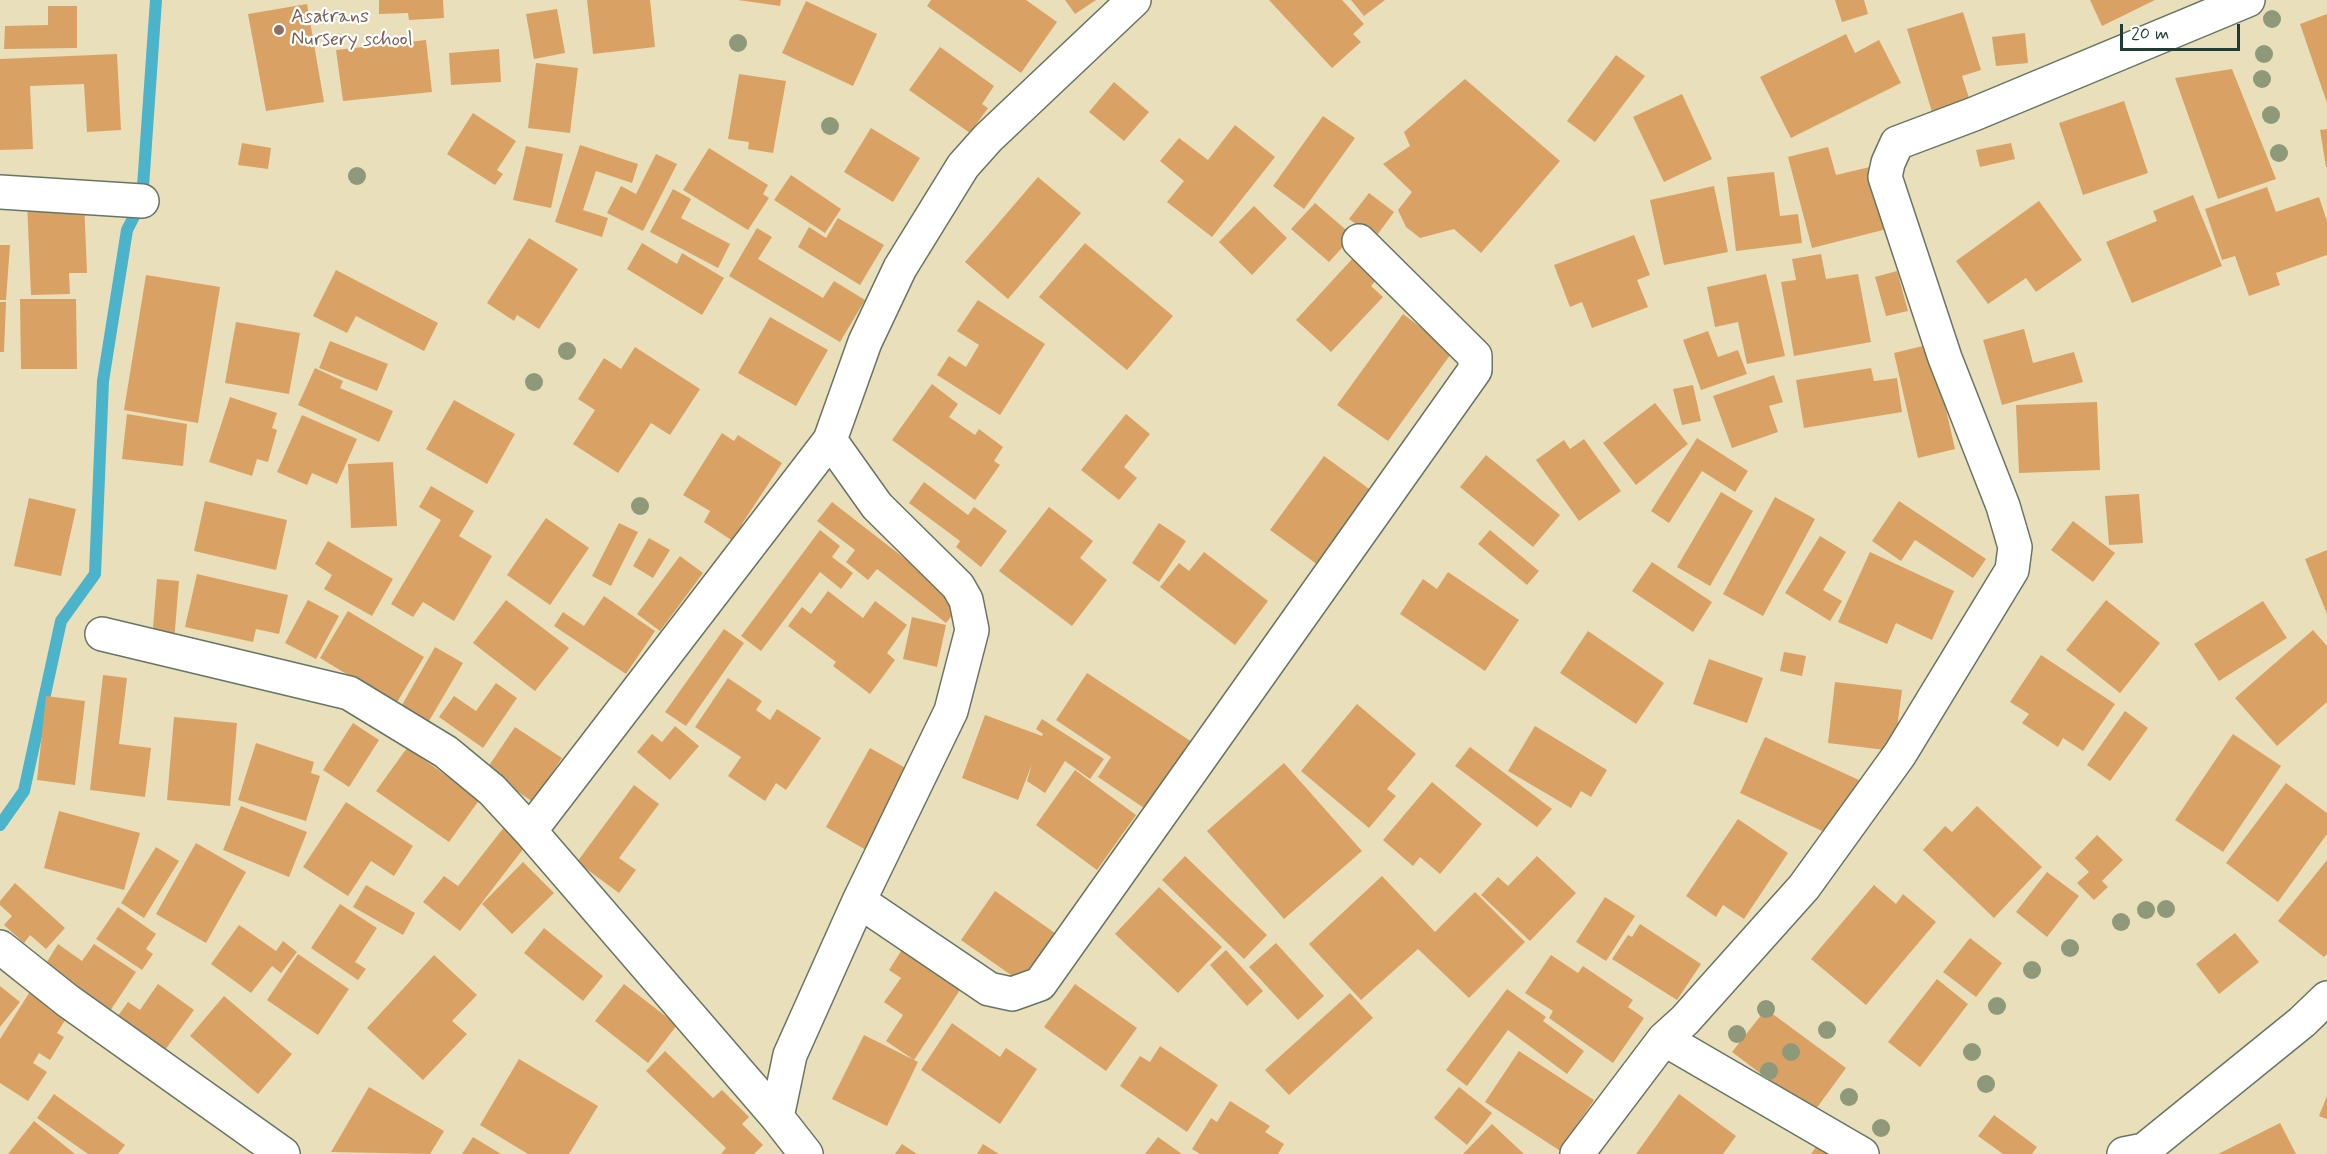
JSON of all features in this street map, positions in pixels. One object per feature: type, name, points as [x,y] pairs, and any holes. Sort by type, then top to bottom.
[{"type":"street","points":[[530,831],[830,440],[865,342],[900,268],[963,166],[988,138],[1134,0]]},
{"type":"street","points":[[1577,1154],[1664,1039],[1685,1020],[1804,887],[1900,754],[2012,570],[2015,547],[2003,506],[1945,358],[1885,177],[1888,163],[1898,143],[2248,0]]},
{"type":"street","points":[[0,192],[142,201]]},
{"type":"street","points":[[860,901],[989,989],[1012,994],[1040,984],[1476,370],[1475,356],[1359,241]]},
{"type":"street","points":[[791,1142],[790,1055],[860,901],[951,711],[972,630],[966,600],[958,586],[877,506],[830,440]]},
{"type":"street","points":[[102,634],[349,693],[446,752],[492,790],[530,831],[791,1142]]},
{"type":"street","points":[[0,947],[68,1001],[283,1154]]},
{"type":"street","points":[[2124,1154],[2144,1150],[2314,1026],[2327,998]]},
{"type":"street","points":[[1664,1039],[1863,1154]]},
{"type":"building","points":[[379,0],[443,0],[444,18],[409,20],[408,13],[379,14]]},
{"type":"building","points":[[587,0],[650,0],[655,47],[593,54]]},
{"type":"building","points":[[738,0],[781,0],[780,6]]},
{"type":"building","points":[[931,0],[1026,0],[1057,22],[1021,73],[927,6]]},
{"type":"building","points":[[1065,0],[1096,0],[1075,14]]},
{"type":"building","points":[[1269,0],[1342,0],[1364,24],[1353,34],[1361,42],[1332,68]]},
{"type":"building","points":[[1351,0],[1385,0],[1364,16]]},
{"type":"building","points":[[1835,0],[1864,0],[1868,14],[1842,22]]},
{"type":"building","points":[[2090,0],[2155,0],[2102,26]]},
{"type":"building","points":[[806,1],[877,34],[853,86],[782,53]]},
{"type":"building","points":[[307,4],[324,102],[266,111],[248,14]]},
{"type":"building","points":[[48,6],[77,6],[77,48],[4,49],[5,26],[48,25]]},
{"type":"building","points":[[557,9],[565,53],[534,59],[526,14]]},
{"type":"building","points":[[1963,12],[1981,70],[1962,76],[1970,101],[1932,112],[1907,29]]},
{"type":"building","points":[[2327,14],[2327,103],[2300,24]]},
{"type":"building","points":[[2025,33],[2028,63],[1996,66],[1992,37]]},
{"type":"building","points":[[1846,34],[1855,53],[1879,40],[1901,83],[1791,138],[1760,77]]},
{"type":"building","points":[[426,40],[432,92],[343,101],[336,50]]},
{"type":"building","points":[[940,47],[994,86],[982,104],[988,108],[970,133],[909,90]]},
{"type":"building","points":[[499,49],[501,82],[451,85],[449,53]]},
{"type":"building","points":[[117,54],[121,130],[87,132],[84,84],[30,86],[33,149],[0,150],[0,59]]},
{"type":"building","points":[[1616,55],[1645,76],[1595,142],[1567,121]]},
{"type":"building","points":[[536,63],[578,68],[570,133],[528,128]]},
{"type":"building","points":[[2232,69],[2276,179],[2218,199],[2175,78]]},
{"type":"building","points":[[739,74],[786,81],[773,153],[748,149],[749,142],[728,139]]},
{"type":"building","points":[[1465,79],[1560,161],[1481,253],[1454,229],[1420,238],[1406,227],[1398,210],[1412,192],[1383,164],[1410,146],[1404,132]]},
{"type":"building","points":[[1114,82],[1149,112],[1124,141],[1089,112]]},
{"type":"building","points":[[1682,94],[1712,159],[1664,182],[1633,117]]},
{"type":"building","points":[[2124,101],[2148,173],[2083,195],[2059,123]]},
{"type":"building","points":[[473,113],[516,141],[497,170],[503,174],[495,185],[447,154]]},
{"type":"building","points":[[1323,116],[1355,138],[1304,209],[1273,186]]},
{"type":"building","points":[[1235,125],[1275,157],[1212,237],[1167,202],[1184,181],[1160,161],[1179,138],[1208,160]]},
{"type":"building","points":[[871,128],[920,158],[893,202],[844,172]]},
{"type":"building","points":[[2327,129],[2327,167],[2326,167],[2320,130]]},
{"type":"building","points":[[242,143],[271,148],[268,169],[238,165]]},
{"type":"building","points":[[2011,143],[2015,159],[1980,167],[1976,150]]},
{"type":"building","points":[[580,145],[638,164],[632,183],[596,171],[583,210],[608,218],[602,237],[555,222]]},
{"type":"building","points":[[526,146],[563,154],[551,208],[513,200]]},
{"type":"building","points":[[1828,147],[1836,175],[1870,167],[1887,229],[1812,248],[1788,157]]},
{"type":"building","points":[[709,148],[768,185],[763,194],[769,198],[748,230],[683,190]]},
{"type":"building","points":[[656,154],[677,164],[643,231],[607,213],[621,186],[636,194]]},
{"type":"building","points":[[1774,172],[1780,216],[1798,214],[1802,243],[1736,251],[1727,177]]},
{"type":"building","points":[[791,175],[841,209],[825,233],[774,200]]},
{"type":"building","points":[[1038,177],[1081,213],[1008,299],[965,262]]},
{"type":"building","points":[[1714,186],[1728,252],[1664,265],[1650,200]]},
{"type":"building","points":[[2267,187],[2276,212],[2319,197],[2327,221],[2327,255],[2276,273],[2280,285],[2249,296],[2235,256],[2222,260],[2205,209]]},
{"type":"building","points":[[673,189],[691,199],[681,218],[730,244],[718,268],[650,232]]},
{"type":"building","points":[[1369,193],[1394,212],[1375,238],[1349,219]]},
{"type":"building","points":[[2193,195],[2222,266],[2132,303],[2106,242],[2157,221],[2153,211]]},
{"type":"building","points":[[84,200],[87,273],[69,273],[70,294],[31,295],[27,202]]},
{"type":"building","points":[[2039,201],[2082,260],[2036,292],[2026,278],[1988,304],[1956,261]]},
{"type":"building","points":[[1315,203],[1353,236],[1329,262],[1291,229]]},
{"type":"building","points":[[1254,206],[1287,238],[1252,275],[1219,242]]},
{"type":"building","points":[[838,218],[884,245],[860,285],[798,247],[809,227],[826,238]]},
{"type":"building","points":[[757,228],[772,237],[758,259],[823,298],[834,281],[865,300],[840,342],[729,276]]},
{"type":"building","points":[[1634,235],[1650,275],[1637,280],[1648,307],[1592,328],[1582,302],[1570,307],[1554,265]]},
{"type":"building","points":[[529,238],[578,269],[539,329],[517,315],[514,321],[487,303]]},
{"type":"building","points":[[642,243],[677,264],[682,253],[724,278],[702,315],[627,269]]},
{"type":"building","points":[[1085,243],[1173,316],[1127,370],[1039,297]]},
{"type":"building","points":[[0,245],[10,245],[6,300],[0,300]]},
{"type":"building","points":[[1821,254],[1826,279],[1858,274],[1871,342],[1794,356],[1781,282],[1796,280],[1792,259]]},
{"type":"building","points":[[1353,258],[1377,279],[1371,286],[1383,297],[1331,352],[1296,320]]},
{"type":"building","points":[[336,270],[438,323],[424,351],[356,316],[347,333],[313,316]]},
{"type":"building","points":[[1897,271],[1908,311],[1886,316],[1875,277]]},
{"type":"building","points":[[1766,274],[1785,356],[1747,364],[1738,322],[1715,327],[1707,287]]},
{"type":"building","points":[[146,275],[220,287],[198,423],[124,410]]},
{"type":"building","points":[[20,299],[76,299],[77,369],[21,369]]},
{"type":"building","points":[[978,300],[1045,344],[1000,415],[937,375],[949,356],[966,367],[979,345],[957,331]]},
{"type":"building","points":[[0,302],[6,302],[4,352],[0,352]]},
{"type":"building","points":[[1403,314],[1453,351],[1388,441],[1337,405]]},
{"type":"building","points":[[770,317],[828,350],[796,406],[738,373]]},
{"type":"building","points":[[236,322],[300,333],[289,394],[225,383]]},
{"type":"building","points":[[2024,329],[2033,363],[2074,352],[2083,382],[2002,405],[1983,340]]},
{"type":"building","points":[[1708,331],[1718,357],[1738,350],[1747,374],[1701,390],[1683,340]]},
{"type":"building","points":[[330,341],[388,364],[377,391],[319,368]]},
{"type":"building","points":[[1931,344],[1955,449],[1918,458],[1894,353]]},
{"type":"building","points":[[635,347],[700,389],[670,435],[651,423],[618,473],[573,444],[595,410],[578,399],[604,358],[621,369]]},
{"type":"building","points":[[315,368],[343,381],[340,388],[393,411],[379,442],[298,405]]},
{"type":"building","points":[[1871,368],[1874,381],[1897,378],[1902,412],[1804,428],[1796,380]]},
{"type":"building","points":[[1774,375],[1783,402],[1769,406],[1778,432],[1732,448],[1713,396]]},
{"type":"building","points":[[932,384],[958,404],[949,417],[975,435],[979,429],[1003,447],[994,461],[1000,465],[975,500],[892,440]]},
{"type":"building","points":[[1693,385],[1701,421],[1682,425],[1673,389]]},
{"type":"building","points":[[230,397],[277,413],[272,428],[277,430],[268,462],[257,459],[252,476],[209,462]]},
{"type":"building","points":[[454,400],[515,434],[487,484],[426,449]]},
{"type":"building","points":[[2097,402],[2100,470],[2019,473],[2016,405]]},
{"type":"building","points":[[1655,403],[1688,444],[1636,485],[1603,443]]},
{"type":"building","points":[[127,414],[187,424],[183,466],[122,459]]},
{"type":"building","points":[[1126,414],[1150,434],[1124,467],[1137,478],[1119,500],[1081,470]]},
{"type":"building","points":[[302,415],[357,439],[337,484],[312,473],[307,485],[277,472]]},
{"type":"building","points":[[722,433],[734,441],[738,435],[782,463],[742,524],[748,528],[739,545],[704,522],[710,511],[683,495]]},
{"type":"building","points":[[1697,438],[1748,471],[1735,492],[1702,471],[1669,523],[1651,511]]},
{"type":"building","points":[[1584,439],[1621,491],[1579,521],[1536,460],[1564,440],[1570,449]]},
{"type":"building","points":[[1486,455],[1560,515],[1533,547],[1460,487]]},
{"type":"building","points":[[1324,456],[1372,491],[1318,565],[1270,530]]},
{"type":"building","points":[[393,462],[397,526],[351,528],[348,464]]},
{"type":"building","points":[[924,482],[968,515],[974,507],[1007,531],[981,567],[956,547],[960,541],[909,503]]},
{"type":"building","points":[[431,486],[474,511],[459,536],[492,556],[454,621],[423,602],[413,617],[391,604],[441,520],[419,507]]},
{"type":"building","points":[[1721,492],[1753,511],[1710,586],[1677,567]]},
{"type":"building","points":[[2139,494],[2143,543],[2109,545],[2105,496]]},
{"type":"building","points":[[1775,497],[1815,519],[1763,616],[1723,594]]},
{"type":"building","points":[[29,498],[76,509],[61,576],[14,566]]},
{"type":"building","points":[[205,501],[287,520],[276,570],[194,551]]},
{"type":"building","points":[[1899,501],[1986,559],[1973,578],[1915,540],[1901,561],[1872,541]]},
{"type":"building","points":[[832,502],[962,603],[946,623],[877,569],[868,580],[846,562],[855,550],[817,521]]},
{"type":"building","points":[[1049,507],[1093,541],[1080,558],[1107,580],[1072,626],[999,571]]},
{"type":"building","points":[[546,518],[589,548],[550,605],[507,575]]},
{"type":"building","points":[[2073,521],[2115,553],[2093,582],[2051,550]]},
{"type":"building","points":[[619,523],[638,532],[611,586],[592,576]]},
{"type":"building","points":[[1159,523],[1186,541],[1159,582],[1132,563]]},
{"type":"building","points":[[820,530],[840,546],[832,557],[853,573],[841,589],[820,572],[761,651],[741,636]]},
{"type":"building","points":[[1490,530],[1539,571],[1527,585],[1478,544]]},
{"type":"building","points":[[1820,536],[1846,552],[1823,590],[1842,601],[1830,621],[1785,593]]},
{"type":"building","points":[[649,538],[670,550],[653,578],[633,566]]},
{"type":"building","points":[[328,541],[393,579],[372,616],[324,589],[332,575],[315,564]]},
{"type":"building","points":[[2327,550],[2327,614],[2305,559]]},
{"type":"building","points":[[1204,552],[1268,601],[1235,645],[1160,587],[1179,563],[1189,571]]},
{"type":"building","points":[[1870,552],[1954,591],[1932,640],[1896,623],[1887,644],[1838,622]]},
{"type":"building","points":[[680,556],[703,573],[660,631],[637,614]]},
{"type":"building","points":[[1652,562],[1712,602],[1693,632],[1632,591]]},
{"type":"building","points":[[1448,572],[1519,620],[1485,671],[1400,614],[1423,579],[1437,589]]},
{"type":"building","points":[[197,574],[288,595],[279,634],[256,629],[253,642],[185,627]]},
{"type":"building","points":[[157,579],[179,581],[174,642],[152,640]]},
{"type":"building","points":[[828,591],[863,618],[875,601],[907,625],[887,653],[895,660],[870,694],[833,666],[836,662],[788,626],[802,607],[811,614]]},
{"type":"building","points":[[604,596],[655,631],[626,674],[554,626],[563,612],[584,626]]},
{"type":"building","points":[[308,600],[339,616],[316,659],[285,643]]},
{"type":"building","points":[[506,600],[569,648],[535,691],[473,643]]},
{"type":"building","points":[[2106,600],[2160,643],[2120,693],[2066,650]]},
{"type":"building","points":[[2263,601],[2287,638],[2219,681],[2194,644]]},
{"type":"building","points":[[348,611],[424,657],[396,704],[320,658]]},
{"type":"building","points":[[912,617],[946,625],[937,667],[903,659]]},
{"type":"building","points":[[724,629],[744,643],[686,726],[665,712]]},
{"type":"building","points":[[2313,630],[2327,646],[2327,702],[2277,746],[2235,698]]},
{"type":"building","points":[[1588,631],[1664,683],[1636,724],[1560,673]]},
{"type":"building","points":[[435,647],[463,663],[429,721],[402,705]]},
{"type":"building","points":[[1784,652],[1806,656],[1802,676],[1780,671]]},
{"type":"building","points":[[2041,655],[2115,704],[2083,751],[2063,738],[2058,747],[2022,723],[2029,714],[2010,702]]},
{"type":"building","points":[[1709,659],[1763,678],[1747,723],[1693,704]]},
{"type":"building","points":[[1087,673],[1192,742],[1147,810],[1098,777],[1111,757],[1056,720]]},
{"type":"building","points":[[103,675],[127,678],[119,744],[151,748],[145,797],[90,790]]},
{"type":"building","points":[[728,678],[762,701],[756,710],[770,720],[777,709],[821,738],[786,790],[776,783],[765,801],[728,776],[741,757],[695,727]]},
{"type":"building","points":[[1835,682],[1902,690],[1894,751],[1828,743]]},
{"type":"building","points":[[496,683],[517,698],[483,748],[439,717],[454,696],[476,711]]},
{"type":"building","points":[[46,696],[85,701],[75,785],[37,780]]},
{"type":"building","points":[[1357,704],[1416,754],[1387,789],[1396,796],[1369,828],[1301,771]]},
{"type":"building","points":[[2125,711],[2148,728],[2110,781],[2087,765]]},
{"type":"building","points":[[985,715],[1042,736],[1043,734],[1036,729],[1042,719],[1104,759],[1090,779],[1065,761],[1045,793],[1027,781],[1032,764],[1018,800],[962,778]]},
{"type":"building","points":[[174,717],[237,723],[230,806],[167,800]]},
{"type":"building","points":[[353,723],[379,740],[349,787],[323,770]]},
{"type":"building","points":[[675,726],[699,746],[670,780],[637,752],[652,734],[662,742]]},
{"type":"building","points":[[1535,726],[1607,770],[1591,797],[1581,791],[1571,808],[1508,771]]},
{"type":"building","points":[[515,727],[562,758],[533,802],[486,770]]},
{"type":"building","points":[[2233,734],[2281,766],[2223,852],[2175,820]]},
{"type":"building","points":[[1765,737],[1859,780],[1833,836],[1740,793]]},
{"type":"building","points":[[256,743],[314,762],[311,773],[320,776],[306,821],[238,800]]},
{"type":"building","points":[[1470,747],[1552,809],[1537,827],[1455,766]]},
{"type":"building","points":[[407,748],[480,799],[449,842],[376,791]]},
{"type":"building","points":[[870,748],[918,775],[873,854],[826,827]]},
{"type":"building","points":[[1284,763],[1362,851],[1284,919],[1207,831]]},
{"type":"building","points":[[1075,770],[1136,815],[1097,870],[1036,825]]},
{"type":"building","points":[[1432,782],[1482,824],[1440,874],[1420,857],[1413,866],[1383,840]]},
{"type":"building","points":[[2286,783],[2327,813],[2327,834],[2278,902],[2226,863]]},
{"type":"building","points":[[634,785],[659,804],[619,858],[636,870],[619,893],[577,862]]},
{"type":"building","points":[[346,802],[413,846],[394,876],[371,861],[348,896],[303,867]]},
{"type":"building","points":[[241,806],[307,832],[289,877],[223,850]]},
{"type":"building","points":[[1977,806],[2042,867],[1994,918],[1923,850],[1945,826],[1952,832]]},
{"type":"building","points":[[59,811],[140,833],[124,890],[44,868]]},
{"type":"building","points":[[1738,819],[1788,853],[1744,919],[1723,905],[1716,917],[1686,896]]},
{"type":"building","points":[[505,826],[527,844],[460,931],[423,902],[444,876],[458,886]]},
{"type":"building","points":[[2097,835],[2123,860],[2102,881],[2108,887],[2094,900],[2077,883],[2089,872],[2075,858]]},
{"type":"building","points":[[196,843],[246,872],[206,943],[156,914]]},
{"type":"building","points":[[156,847],[179,861],[144,918],[121,903]]},
{"type":"building","points":[[1185,856],[1267,935],[1244,959],[1162,880]]},
{"type":"building","points":[[1537,856],[1576,893],[1530,941],[1481,895],[1498,877],[1508,886]]},
{"type":"building","points":[[2327,860],[2327,954],[2324,957],[2278,921]]},
{"type":"building","points":[[523,862],[554,893],[512,934],[482,904]]},
{"type":"building","points":[[2047,872],[2079,896],[2047,937],[2016,912]]},
{"type":"building","points":[[1382,876],[1435,932],[1475,892],[1525,942],[1469,998],[1418,949],[1361,1000],[1309,944]]},
{"type":"building","points":[[15,883],[65,928],[46,949],[30,935],[24,943],[4,925],[12,916],[0,905],[0,901]]},
{"type":"building","points":[[366,885],[415,913],[403,935],[353,907]]},
{"type":"building","points":[[1874,885],[1896,904],[1903,894],[1936,922],[1866,1005],[1811,959]]},
{"type":"building","points":[[1159,887],[1222,947],[1178,993],[1115,934]]},
{"type":"building","points":[[995,891],[1055,933],[1021,982],[961,940]]},
{"type":"building","points":[[1605,897],[1635,916],[1606,961],[1576,942]]},
{"type":"building","points":[[340,904],[377,928],[355,962],[366,969],[358,980],[311,948]]},
{"type":"building","points":[[118,907],[156,934],[146,949],[153,954],[142,970],[96,939]]},
{"type":"building","points":[[1640,924],[1701,964],[1677,1000],[1612,959],[1628,935],[1632,937]]},
{"type":"building","points":[[239,925],[276,951],[283,941],[297,952],[281,973],[272,966],[251,993],[211,964]]},
{"type":"building","points":[[544,928],[603,976],[583,1001],[524,953]]},
{"type":"building","points":[[2235,933],[2259,962],[2219,994],[2196,964]]},
{"type":"building","points":[[1970,938],[2002,963],[1976,997],[1943,972]]},
{"type":"building","points":[[1276,943],[1324,996],[1298,1020],[1249,967]]},
{"type":"building","points":[[58,944],[82,961],[94,944],[136,972],[108,1014],[42,970]]},
{"type":"building","points":[[903,948],[962,987],[914,1060],[886,1041],[903,1015],[884,1002],[901,978],[889,970]]},
{"type":"building","points":[[1226,950],[1263,991],[1247,1006],[1210,965]]},
{"type":"building","points":[[298,954],[349,989],[318,1035],[267,1000]]},
{"type":"building","points":[[434,955],[477,995],[452,1021],[467,1034],[423,1080],[367,1028]]},
{"type":"building","points":[[1551,955],[1578,973],[1583,966],[1633,1000],[1628,1007],[1644,1018],[1613,1063],[1549,1018],[1553,1011],[1525,993]]},
{"type":"building","points":[[1937,979],[1968,1004],[1920,1067],[1888,1042]]},
{"type":"building","points":[[158,984],[194,1010],[160,1057],[112,1024],[128,1002],[140,1010]]},
{"type":"building","points":[[624,984],[677,1025],[648,1063],[595,1021]]},
{"type":"building","points":[[1075,984],[1137,1028],[1106,1071],[1044,1027]]},
{"type":"building","points":[[0,986],[20,1002],[0,1027]]},
{"type":"building","points":[[1507,989],[1546,1017],[1543,1021],[1584,1051],[1567,1074],[1508,1030],[1467,1086],[1446,1070]]},
{"type":"building","points":[[31,990],[69,1014],[57,1033],[64,1037],[50,1060],[39,1053],[33,1063],[47,1072],[28,1101],[0,1083],[0,1039]]},
{"type":"building","points":[[1350,993],[1373,1018],[1289,1095],[1265,1070]]},
{"type":"building","points":[[224,996],[292,1054],[258,1094],[190,1036]]},
{"type":"building","points":[[1766,1009],[1846,1068],[1813,1113],[1732,1052]]},
{"type":"building","points":[[952,1023],[1000,1057],[1006,1048],[1037,1069],[1000,1124],[921,1070]]},
{"type":"building","points":[[864,1035],[918,1062],[887,1126],[832,1099]]},
{"type":"building","points":[[1160,1046],[1218,1085],[1187,1132],[1120,1086],[1140,1056],[1150,1062]]},
{"type":"building","points":[[665,1051],[713,1098],[722,1090],[749,1117],[742,1124],[763,1145],[754,1154],[721,1154],[726,1148],[646,1071]]},
{"type":"building","points":[[1519,1051],[1594,1100],[1575,1128],[1587,1136],[1565,1154],[1485,1102]]},
{"type":"building","points":[[519,1059],[598,1106],[569,1154],[528,1154],[480,1125]]},
{"type":"building","points":[[369,1087],[444,1131],[430,1154],[331,1152]]},
{"type":"building","points":[[1459,1087],[1492,1113],[1467,1145],[1434,1118]]},
{"type":"building","points":[[54,1094],[125,1145],[118,1154],[88,1154],[37,1118]]},
{"type":"building","points":[[1679,1094],[1736,1136],[1723,1154],[1636,1154]]},
{"type":"building","points":[[2327,1096],[2327,1119],[2319,1116]]},
{"type":"building","points":[[1230,1101],[1270,1126],[1265,1132],[1284,1144],[1278,1154],[1200,1154],[1192,1149],[1211,1118],[1217,1122]]},
{"type":"building","points":[[1994,1115],[2037,1147],[2032,1154],[2003,1154],[1978,1136]]},
{"type":"building","points":[[34,1121],[75,1154],[8,1154]]},
{"type":"building","points":[[2280,1123],[2296,1154],[2218,1154]]},
{"type":"building","points":[[1492,1124],[1524,1154],[1463,1154]]},
{"type":"building","points":[[473,1137],[501,1154],[462,1154]]},
{"type":"building","points":[[1158,1137],[1182,1154],[1145,1154]]},
{"type":"building","points":[[1821,1140],[1839,1154],[1811,1154]]},
{"type":"building","points":[[902,1144],[917,1154],[895,1154]]},
{"type":"building","points":[[983,1144],[999,1154],[977,1154]]},
{"type":"waterway","points":[[0,825],[24,791],[61,621],[95,574],[103,381],[127,230],[142,201],[156,0]]},
{"type":"place","name":"Asatrans Nursery school","points":[[279,30]]}]
